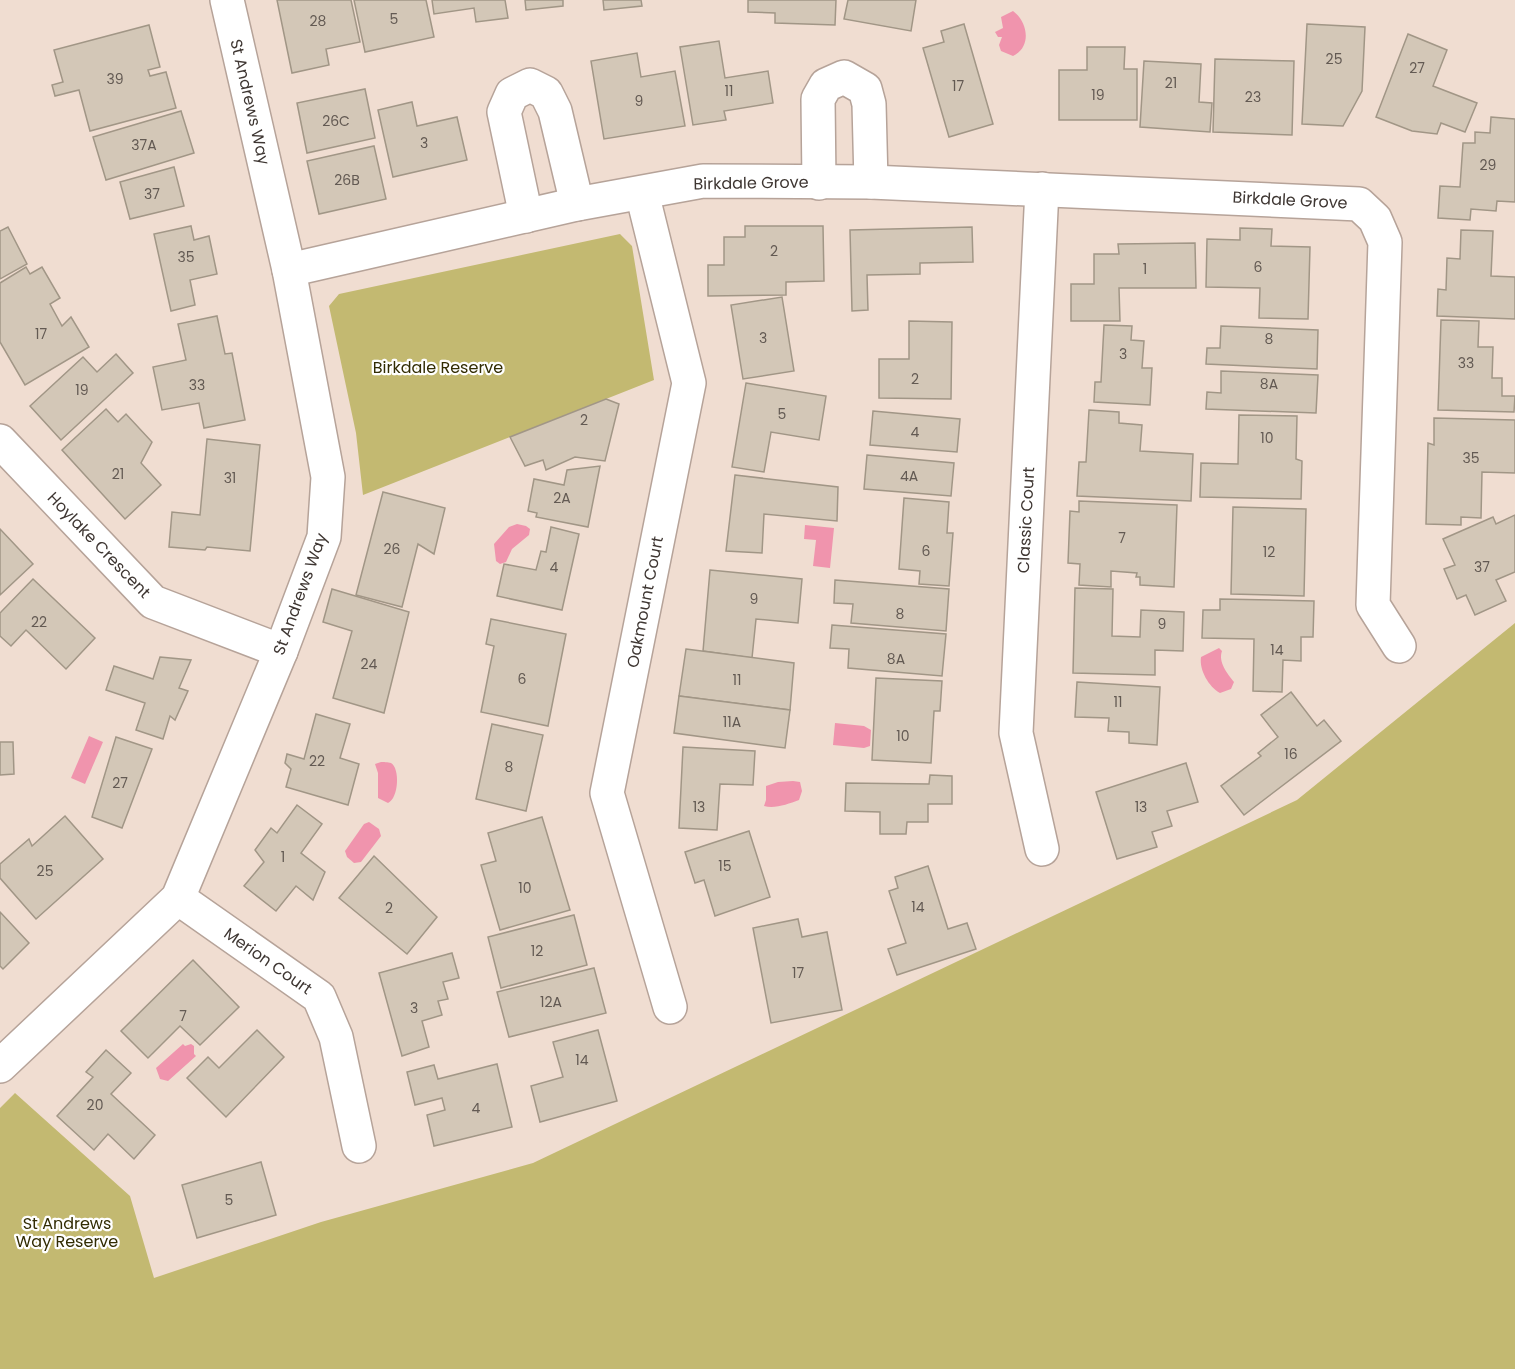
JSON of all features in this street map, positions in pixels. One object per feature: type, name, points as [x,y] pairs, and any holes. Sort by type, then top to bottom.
[{"type":"street","name":"St Andrews Way","points":[[0,1066],[178,898],[281,651],[324,537],[328,477],[289,270],[227,0]]},
{"type":"street","name":"Birkdale Grove","points":[[819,183],[818,99],[826,85],[844,77],[865,89],[867,96],[871,182]]},
{"type":"street","points":[[526,216],[504,112],[512,94],[530,85],[546,93],[555,111],[577,204]]},
{"type":"street","name":"Birkdale Grove","points":[[289,270],[577,204],[703,181],[871,182],[1359,204],[1375,219],[1384,242],[1373,605],[1399,646]]},
{"type":"street","name":"Classic Court","points":[[1042,189],[1016,733],[1042,849]]},
{"type":"street","name":"Oakmount Court","points":[[642,193],[689,383],[607,793],[670,1007]]},
{"type":"street","name":"Hoylake Crescent","points":[[0,441],[153,602],[281,651]]},
{"type":"street","name":"Merion Court","points":[[178,898],[319,997],[336,1037],[358,1146]]},
{"type":"green space","name":"Birkdale Reserve","points":[[620,234],[632,246],[654,380],[363,495],[356,433],[329,306],[339,294]]},
{"type":"green space","name":"St Andrews Way Reserve","points":[[1515,623],[1515,1369],[0,1369],[0,1108],[15,1093],[130,1196],[154,1278],[321,1222],[533,1163],[1297,800]]},
{"type":"shaded area","points":[[1013,11],[1022,21],[1026,34],[1023,47],[1013,56],[1001,51],[999,45],[1002,37],[998,37],[995,32],[1003,28],[1001,17]]},
{"type":"shaded area","points":[[517,524],[530,529],[529,535],[512,549],[506,562],[500,564],[496,561],[494,544],[509,527]]},
{"type":"shaded area","points":[[805,525],[834,528],[830,568],[813,566],[816,540],[804,539]]},
{"type":"shaded area","points":[[1219,648],[1222,651],[1221,659],[1224,667],[1234,682],[1231,689],[1220,693],[1206,678],[1201,662],[1201,657]]},
{"type":"shaded area","points":[[835,723],[864,726],[871,730],[870,746],[864,748],[833,745]]},
{"type":"shaded area","points":[[89,736],[103,742],[85,784],[71,778]]},
{"type":"shaded area","points":[[391,763],[396,771],[396,789],[392,800],[388,803],[378,798],[378,773],[375,764]]},
{"type":"shaded area","points":[[793,781],[800,782],[802,791],[799,800],[777,806],[764,806],[766,786]]},
{"type":"shaded area","points":[[369,822],[379,829],[381,836],[361,862],[354,863],[347,857],[345,851],[364,824]]},
{"type":"shaded area","points":[[183,1044],[194,1046],[196,1056],[168,1081],[160,1079],[156,1068]]},
{"type":"building","points":[[277,0],[351,0],[360,42],[326,49],[329,65],[292,73]]},
{"type":"building","points":[[354,0],[426,0],[434,37],[365,52]]},
{"type":"building","points":[[432,0],[505,0],[508,18],[476,22],[474,8],[434,14]]},
{"type":"building","points":[[525,0],[563,0],[563,6],[526,10]]},
{"type":"building","points":[[603,0],[641,0],[642,6],[604,10]]},
{"type":"building","points":[[748,0],[836,0],[835,25],[775,23],[775,13],[748,12]]},
{"type":"building","points":[[848,0],[916,0],[911,31],[844,19]]},
{"type":"building","points":[[964,24],[993,124],[949,137],[923,48],[944,42],[941,31]]},
{"type":"building","points":[[1307,24],[1365,27],[1362,91],[1343,126],[1302,124]]},
{"type":"building","points":[[149,25],[160,67],[148,70],[150,76],[166,72],[176,108],[90,131],[79,90],[55,96],[52,85],[63,82],[54,50]]},
{"type":"building","points":[[1408,34],[1447,50],[1433,86],[1477,103],[1465,132],[1441,123],[1437,134],[1412,131],[1376,117]]},
{"type":"building","points":[[719,41],[725,78],[768,71],[773,103],[724,111],[726,120],[693,125],[680,47]]},
{"type":"building","points":[[1087,47],[1125,47],[1124,69],[1137,69],[1137,120],[1059,120],[1059,70],[1087,70]]},
{"type":"building","points":[[637,53],[641,77],[675,71],[685,126],[604,139],[591,61]]},
{"type":"building","points":[[1215,59],[1294,61],[1292,135],[1213,132]]},
{"type":"building","points":[[1144,61],[1201,64],[1199,102],[1212,103],[1210,132],[1140,127]]},
{"type":"building","points":[[365,89],[375,138],[307,153],[297,103]]},
{"type":"building","points":[[412,102],[417,126],[457,117],[467,160],[393,177],[378,110]]},
{"type":"building","points":[[181,111],[194,153],[106,180],[93,137]]},
{"type":"building","points":[[1491,117],[1515,119],[1515,202],[1497,201],[1496,211],[1471,209],[1470,220],[1438,218],[1440,186],[1460,187],[1463,143],[1475,143],[1475,132],[1490,133]]},
{"type":"building","points":[[374,146],[386,199],[319,214],[307,161]]},
{"type":"building","points":[[174,167],[184,206],[130,219],[120,182]]},
{"type":"building","points":[[191,226],[194,240],[209,236],[217,274],[190,280],[195,305],[171,311],[154,234]]},
{"type":"building","points":[[745,226],[823,226],[824,281],[786,282],[786,295],[708,296],[708,265],[724,265],[724,237],[745,237]]},
{"type":"building","points":[[8,227],[27,264],[0,279],[0,231]]},
{"type":"building","points":[[972,227],[973,262],[920,263],[920,274],[867,275],[868,310],[852,311],[850,230]]},
{"type":"building","points":[[1240,228],[1272,229],[1271,246],[1310,247],[1308,319],[1259,318],[1260,288],[1206,287],[1207,239],[1240,240]]},
{"type":"building","points":[[1461,230],[1493,231],[1491,276],[1515,277],[1515,319],[1437,316],[1438,289],[1446,290],[1447,258],[1460,259]]},
{"type":"building","points":[[1195,243],[1196,288],[1119,288],[1120,321],[1071,321],[1071,284],[1094,284],[1094,254],[1119,254],[1118,244]]},
{"type":"building","points":[[26,267],[30,274],[42,267],[60,298],[50,304],[62,326],[71,317],[89,347],[25,385],[0,342],[0,283]]},
{"type":"building","points":[[782,297],[794,371],[743,379],[731,305]]},
{"type":"building","points":[[217,316],[225,354],[232,353],[245,420],[204,428],[199,403],[162,410],[153,367],[186,360],[178,324]]},
{"type":"building","points":[[1441,320],[1479,321],[1478,347],[1493,347],[1492,378],[1502,378],[1502,396],[1515,396],[1514,412],[1438,410]]},
{"type":"building","points":[[909,321],[952,322],[951,399],[879,398],[879,359],[909,359]]},
{"type":"building","points":[[1104,325],[1132,326],[1131,340],[1144,341],[1142,368],[1152,368],[1150,405],[1094,402],[1095,382],[1101,382]]},
{"type":"building","points":[[1221,326],[1318,330],[1317,369],[1206,364],[1207,348],[1220,348]]},
{"type":"building","points":[[116,354],[133,373],[61,440],[30,406],[83,357],[97,372]]},
{"type":"building","points":[[1221,371],[1318,375],[1316,413],[1206,409],[1207,392],[1221,393]]},
{"type":"building","points":[[746,383],[826,396],[819,440],[771,432],[764,472],[732,467]]},
{"type":"building","points":[[606,399],[619,404],[605,461],[575,457],[546,470],[543,460],[525,466],[510,437]]},
{"type":"building","points":[[106,409],[118,422],[126,414],[152,442],[141,463],[161,485],[125,519],[62,450]]},
{"type":"building","points":[[1089,410],[1119,412],[1119,423],[1142,425],[1140,451],[1193,454],[1191,501],[1077,496],[1079,462],[1086,462]]},
{"type":"building","points":[[873,411],[960,419],[957,452],[870,445]]},
{"type":"building","points":[[1239,415],[1297,416],[1296,459],[1302,461],[1301,499],[1200,497],[1201,463],[1238,464]]},
{"type":"building","points":[[1434,418],[1515,420],[1515,473],[1482,472],[1481,518],[1461,517],[1461,525],[1426,524],[1428,443],[1434,445]]},
{"type":"building","points":[[207,439],[260,445],[250,551],[207,547],[205,550],[169,547],[172,512],[200,515]]},
{"type":"building","points":[[867,455],[954,463],[951,496],[864,489]]},
{"type":"building","points":[[600,466],[588,527],[536,517],[537,513],[528,511],[534,479],[564,485],[567,470]]},
{"type":"building","points":[[735,475],[838,487],[837,521],[764,514],[762,553],[726,551]]},
{"type":"building","points":[[383,492],[445,508],[434,554],[418,544],[402,607],[356,595]]},
{"type":"building","points":[[904,498],[949,502],[947,533],[953,533],[949,586],[919,584],[920,571],[899,569]]},
{"type":"building","points":[[1079,501],[1177,505],[1174,587],[1140,585],[1140,577],[1136,577],[1137,573],[1111,571],[1111,587],[1079,585],[1080,564],[1068,563],[1070,511],[1079,512]]},
{"type":"building","points":[[1233,507],[1306,509],[1304,596],[1231,594]]},
{"type":"building","points":[[1515,515],[1515,572],[1496,580],[1506,601],[1475,615],[1466,595],[1457,599],[1444,569],[1455,565],[1443,539],[1493,517],[1496,524]]},
{"type":"building","points":[[551,527],[579,534],[562,610],[497,596],[504,564],[536,570],[541,551],[546,552]]},
{"type":"building","points":[[0,529],[33,564],[0,595]]},
{"type":"building","points":[[710,570],[802,579],[798,623],[756,619],[752,658],[703,651]]},
{"type":"building","points":[[33,579],[95,638],[66,669],[26,630],[11,646],[0,636],[0,613]]},
{"type":"building","points":[[835,580],[949,589],[946,631],[851,623],[853,604],[834,603]]},
{"type":"building","points":[[1075,588],[1113,589],[1112,636],[1140,637],[1141,610],[1184,612],[1183,651],[1155,650],[1155,675],[1073,673]]},
{"type":"building","points":[[332,589],[409,612],[384,713],[333,698],[352,631],[323,622]]},
{"type":"building","points":[[1220,599],[1314,601],[1313,637],[1301,637],[1301,661],[1283,660],[1282,692],[1253,691],[1254,639],[1202,638],[1203,610],[1220,610]]},
{"type":"building","points":[[491,619],[566,634],[548,726],[481,712],[494,646],[486,644]]},
{"type":"building","points":[[832,625],[946,634],[942,676],[848,668],[849,649],[830,648]]},
{"type":"building","points":[[686,649],[794,663],[790,710],[679,696]]},
{"type":"building","points":[[160,657],[191,660],[179,688],[188,691],[175,720],[170,716],[163,739],[136,730],[145,703],[106,690],[114,666],[153,679]]},
{"type":"building","points":[[876,678],[942,681],[940,711],[934,711],[931,763],[872,760]]},
{"type":"building","points":[[1077,682],[1160,687],[1157,745],[1129,743],[1129,732],[1108,731],[1109,718],[1075,717]]},
{"type":"building","points":[[1291,692],[1317,726],[1324,720],[1341,741],[1244,815],[1221,786],[1261,756],[1258,753],[1278,737],[1261,715]]},
{"type":"building","points":[[679,696],[790,710],[785,748],[674,733]]},
{"type":"building","points":[[316,714],[350,724],[340,758],[359,764],[348,805],[286,787],[291,769],[285,763],[287,754],[304,759]]},
{"type":"building","points":[[492,724],[543,735],[526,811],[476,799]]},
{"type":"building","points":[[116,737],[152,749],[122,828],[92,817]]},
{"type":"building","points":[[0,742],[13,742],[14,774],[0,775]]},
{"type":"building","points":[[683,747],[755,751],[753,785],[720,784],[717,830],[679,828]]},
{"type":"building","points":[[1186,763],[1198,802],[1167,811],[1172,826],[1152,832],[1157,847],[1117,859],[1096,792]]},
{"type":"building","points":[[930,775],[952,776],[952,804],[928,804],[928,822],[907,822],[906,834],[880,834],[880,812],[845,811],[846,783],[929,784]]},
{"type":"building","points":[[297,805],[322,824],[301,853],[325,872],[313,900],[296,886],[276,911],[244,886],[264,862],[255,850],[271,828],[277,833]]},
{"type":"building","points":[[65,816],[103,859],[36,919],[0,878],[0,864],[29,839],[32,846]]},
{"type":"building","points":[[542,817],[570,910],[500,930],[481,865],[496,861],[488,833]]},
{"type":"building","points":[[749,831],[770,897],[715,916],[704,880],[695,883],[685,852]]},
{"type":"building","points":[[374,856],[437,917],[407,954],[339,898]]},
{"type":"building","points":[[928,866],[948,929],[967,923],[976,949],[897,975],[888,949],[906,943],[889,891],[898,888],[895,877]]},
{"type":"building","points":[[0,912],[29,943],[3,969],[0,966]]},
{"type":"building","points":[[574,915],[587,965],[501,988],[488,937]]},
{"type":"building","points":[[798,919],[802,937],[827,932],[842,1010],[771,1023],[753,928]]},
{"type":"building","points":[[452,953],[459,978],[443,982],[448,999],[438,1001],[442,1015],[422,1021],[429,1047],[402,1056],[379,973]]},
{"type":"building","points":[[193,960],[239,1007],[200,1045],[180,1026],[148,1058],[121,1031]]},
{"type":"building","points":[[594,968],[606,1013],[509,1037],[497,992]]},
{"type":"building","points":[[257,1030],[284,1057],[226,1117],[187,1078],[208,1057],[219,1068]]},
{"type":"building","points":[[598,1030],[617,1101],[540,1122],[531,1086],[563,1077],[553,1042]]},
{"type":"building","points":[[106,1050],[131,1073],[111,1094],[155,1135],[134,1159],[108,1134],[94,1150],[57,1116],[93,1077],[86,1072]]},
{"type":"building","points":[[497,1064],[512,1127],[434,1146],[427,1115],[445,1110],[442,1098],[415,1105],[407,1072],[434,1065],[438,1079]]},
{"type":"building","points":[[261,1162],[276,1215],[197,1238],[182,1185]]}]
